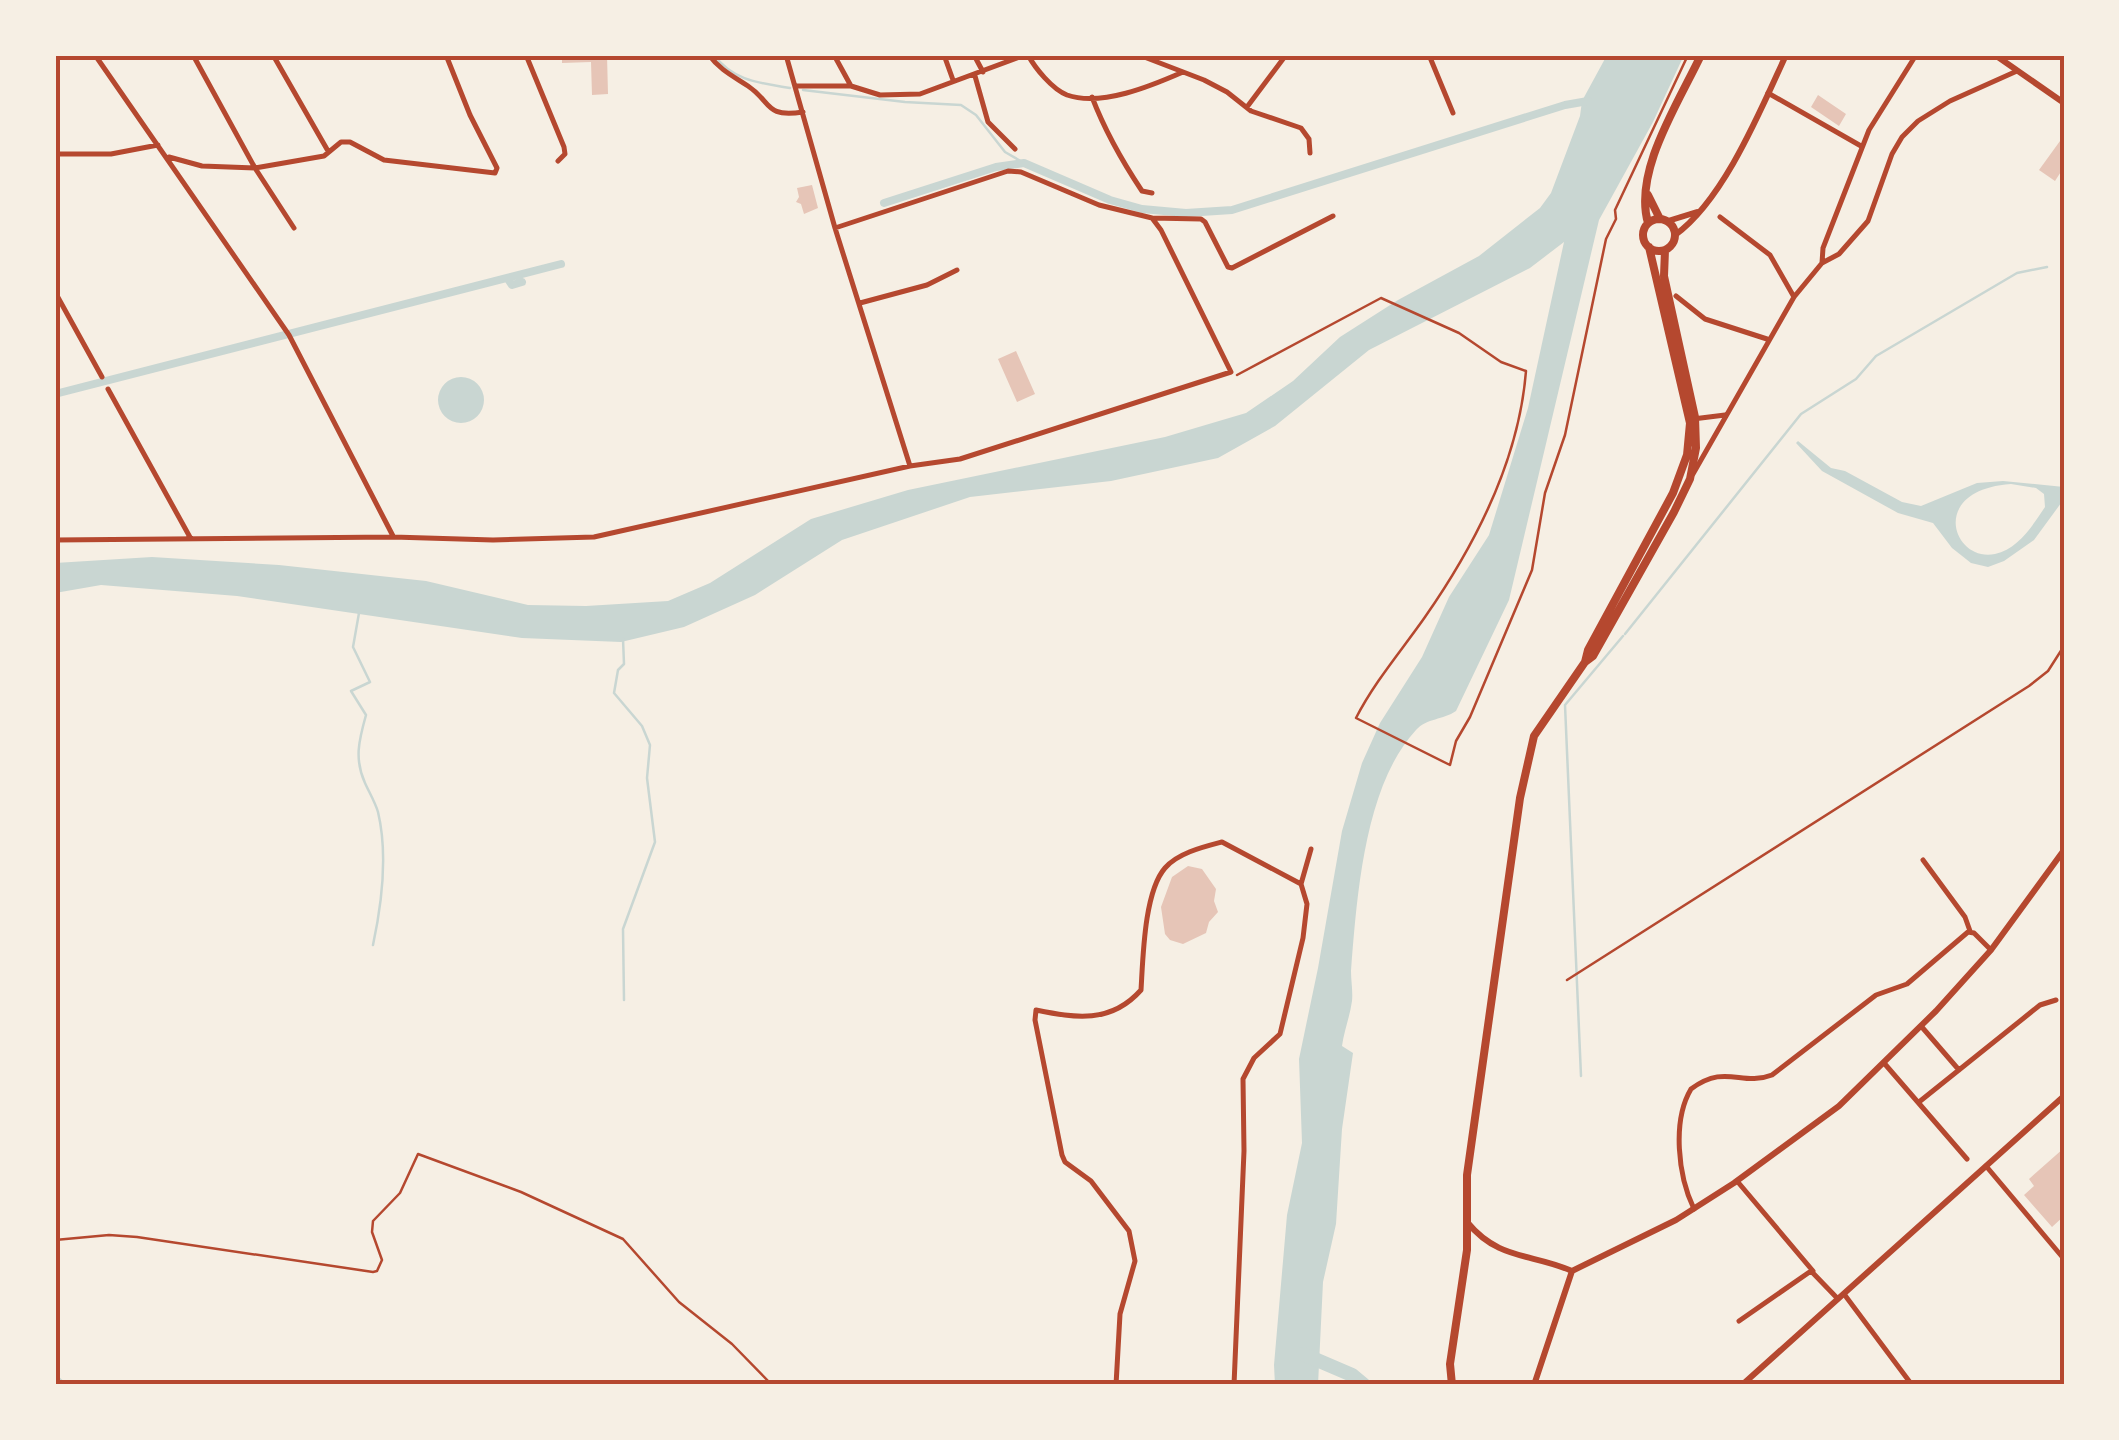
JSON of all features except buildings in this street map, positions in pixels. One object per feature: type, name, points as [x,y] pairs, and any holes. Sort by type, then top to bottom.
[{"type":"main road","points":[[1585,662],[1682,475],[1694,423],[1643,233],[1648,223],[1646,191],[1652,159],[1701,55]]},
{"type":"main road","points":[[1452,1385],[1450,1364],[1466,1250],[1470,1155],[1504,896],[1527,758],[1538,728],[1602,640],[1690,478],[1696,448],[1664,276],[1665,250],[1675,235],[1646,191]]},
{"type":"main road","points":[[1648,223],[1664,220]]},
{"type":"main road","points":[[1649,247],[1665,250]]},
{"type":"street","points":[[95,55],[288,333],[393,537]]},
{"type":"street","points":[[192,55],[255,168],[294,228]]},
{"type":"street","points":[[273,55],[328,151]]},
{"type":"street","points":[[166,156],[202,166],[255,168],[324,156],[341,142],[350,142],[384,160],[495,173],[497,168],[446,55]]},
{"type":"street","points":[[526,55],[564,147],[565,154],[558,161]]},
{"type":"street","points":[[709,55],[719,68],[751,88],[766,107],[788,114],[803,112]]},
{"type":"street","points":[[786,55],[835,228],[910,466]]},
{"type":"street","points":[[834,55],[851,86]]},
{"type":"street","points":[[944,55],[953,81]]},
{"type":"street","points":[[974,55],[983,72]]},
{"type":"street","points":[[796,86],[851,86],[880,95],[912,95],[976,76],[1026,55],[1062,92],[1092,97],[1113,96],[1182,72]]},
{"type":"street","points":[[1140,55],[1227,92],[1247,107],[1301,128],[1310,153]]},
{"type":"street","points":[[1247,107],[1286,55]]},
{"type":"street","points":[[1430,55],[1453,113]]},
{"type":"street","points":[[1675,235],[1698,212],[1743,145],[1786,55]]},
{"type":"street","points":[[1822,263],[1828,235],[1862,146],[1916,55]]},
{"type":"street","points":[[1995,55],[2064,103]]},
{"type":"street","points":[[1690,478],[1794,297],[1822,263],[1838,254],[1862,230],[1892,154],[1918,121],[1950,101],[2017,70]]},
{"type":"street","points":[[976,76],[988,122],[1015,149]]},
{"type":"street","points":[[1768,93],[1862,146]]},
{"type":"street","points":[[1092,97],[1107,134],[1134,179],[1142,191],[1152,193]]},
{"type":"street","points":[[55,154],[111,154],[158,145]]},
{"type":"street","points":[[835,228],[1008,171],[1022,172],[1100,204],[1152,218],[1200,219],[1232,268],[1333,216]]},
{"type":"street","points":[[1664,220],[1698,212]]},
{"type":"street","points":[[1720,217],[1770,255],[1794,297]]},
{"type":"street","points":[[55,540],[594,537],[910,466],[960,460],[1231,372],[1152,218]]},
{"type":"street","points":[[860,303],[927,284],[957,270]]},
{"type":"street","points":[[55,292],[102,377]]},
{"type":"street","points":[[1676,296],[1706,319],[1767,339]]},
{"type":"street","points":[[108,389],[191,540]]},
{"type":"street","points":[[1694,423],[1731,410]]},
{"type":"street","points":[[1694,423],[1706,435],[1718,431]]},
{"type":"street","points":[[1116,1385],[1120,1314],[1135,1260],[1130,1230],[1090,1180],[1065,1162],[1036,1010],[1082,1019],[1101,1015],[1134,997],[1140,990],[1154,886],[1165,868],[1183,855],[1222,842],[1301,884]]},
{"type":"street","points":[[1234,1385],[1244,1151],[1243,1079],[1254,1058],[1280,1034],[1303,938],[1308,904],[1301,884],[1311,849]]},
{"type":"street","points":[[1467,1222],[1482,1239],[1507,1253],[1572,1271],[1694,1209],[1818,1123],[1884,1063],[1991,950],[2064,850]]},
{"type":"street","points":[[1923,860],[1965,917],[1970,931],[1991,950]]},
{"type":"street","points":[[1694,1209],[1684,1184],[1682,1155],[1682,1106],[1691,1089],[1720,1074],[1756,1078],[1772,1075],[1864,1003],[1908,984],[1970,931]]},
{"type":"street","points":[[1919,1102],[2040,1005],[2056,1000]]},
{"type":"street","points":[[1921,1026],[1960,1070]]},
{"type":"street","points":[[1884,1063],[1968,1158]]},
{"type":"street","points":[[1742,1385],[2064,1096]]},
{"type":"street","points":[[1986,1166],[2064,1259]]},
{"type":"street","points":[[1737,1181],[1816,1273],[1841,1296],[1912,1385]]},
{"type":"street","points":[[1534,1385],[1572,1271]]},
{"type":"street","points":[[1739,1321],[1805,1274],[1816,1273]]},
{"type":"path","points":[[1231,372],[1236,376],[1381,298],[1459,333],[1501,362],[1526,371],[1513,442],[1492,504],[1459,564],[1370,690],[1356,718],[1450,765],[1456,741],[1470,717],[1532,570],[1546,492],[1565,434],[1615,210],[1688,55]]},
{"type":"path","points":[[1567,980],[2029,686],[2048,671],[2064,646]]},
{"type":"path","points":[[55,1240],[137,1237],[373,1272],[382,1260],[372,1232],[373,1221],[400,1192],[418,1154],[521,1192],[622,1239],[678,1302],[732,1344],[772,1385]]},
{"type":"shaded area","points":[[1607,55],[1684,55],[1653,122],[1599,220],[1509,600],[1456,711],[1416,730],[1399,753],[1374,811],[1360,877],[1352,1001],[1342,1046],[1353,1053],[1342,1129],[1336,1224],[1323,1282],[1318,1385],[1275,1385],[1274,1365],[1287,1215],[1302,1143],[1299,1059],[1342,831],[1362,763],[1380,723],[1422,657],[1449,597],[1489,535],[1528,408],[1564,242],[1530,268],[1369,350],[1275,426],[1218,458],[1111,481],[970,497],[842,540],[755,595],[684,627],[621,642],[522,638],[237,596],[101,585],[55,593],[55,563],[152,557],[279,565],[426,581],[528,605],[668,601],[710,583],[811,519],[908,490],[1165,437],[1246,413],[1293,381],[1340,337],[1479,256],[1540,208],[1551,193],[1582,101]]},
{"type":"shaded area","points":[[461,377],[478,383],[484,400],[478,417],[461,423],[444,417],[438,400],[444,383]]},
{"type":"shaded area","points":[[1796,443],[1831,468],[1845,471],[1902,502],[1921,506],[1977,483],[2003,481],[2064,487],[2064,499],[2034,540],[1988,567],[1971,563],[1952,548],[1933,523],[1898,513],[1822,471]],"holes":[[[2011,484],[2036,488],[2044,494],[2045,507],[2011,547],[1995,554],[1980,554],[1959,537],[1958,511],[1967,499],[1984,489]]]},
{"type":"waterway","points":[[714,55],[738,76],[790,88]]},
{"type":"waterway","points":[[803,90],[961,105],[976,115],[1005,152],[1024,163]]},
{"type":"waterway","points":[[884,203],[996,167],[1024,163],[1110,200],[1142,209],[1186,213],[1232,210],[1588,101]]},
{"type":"waterway","points":[[55,394],[561,264]]},
{"type":"waterway","points":[[1625,634],[1801,414],[1856,379],[1876,356],[2017,273],[2047,267]]},
{"type":"waterway","points":[[508,279],[512,285],[522,282]]},
{"type":"waterway","points":[[359,613],[353,647],[370,682],[351,691],[366,715],[360,766],[378,812],[383,845],[381,896],[373,945]]},
{"type":"waterway","points":[[1581,1076],[1565,705],[1623,636]]},
{"type":"waterway","points":[[623,639],[624,664],[618,670],[614,693],[642,726],[650,745],[647,778],[655,842],[623,929],[624,1000]]},
{"type":"waterway","points":[[1303,1354],[1352,1375],[1364,1385]]},
{"type":"waterway","points":[[55,1375],[66,1385]]}]
